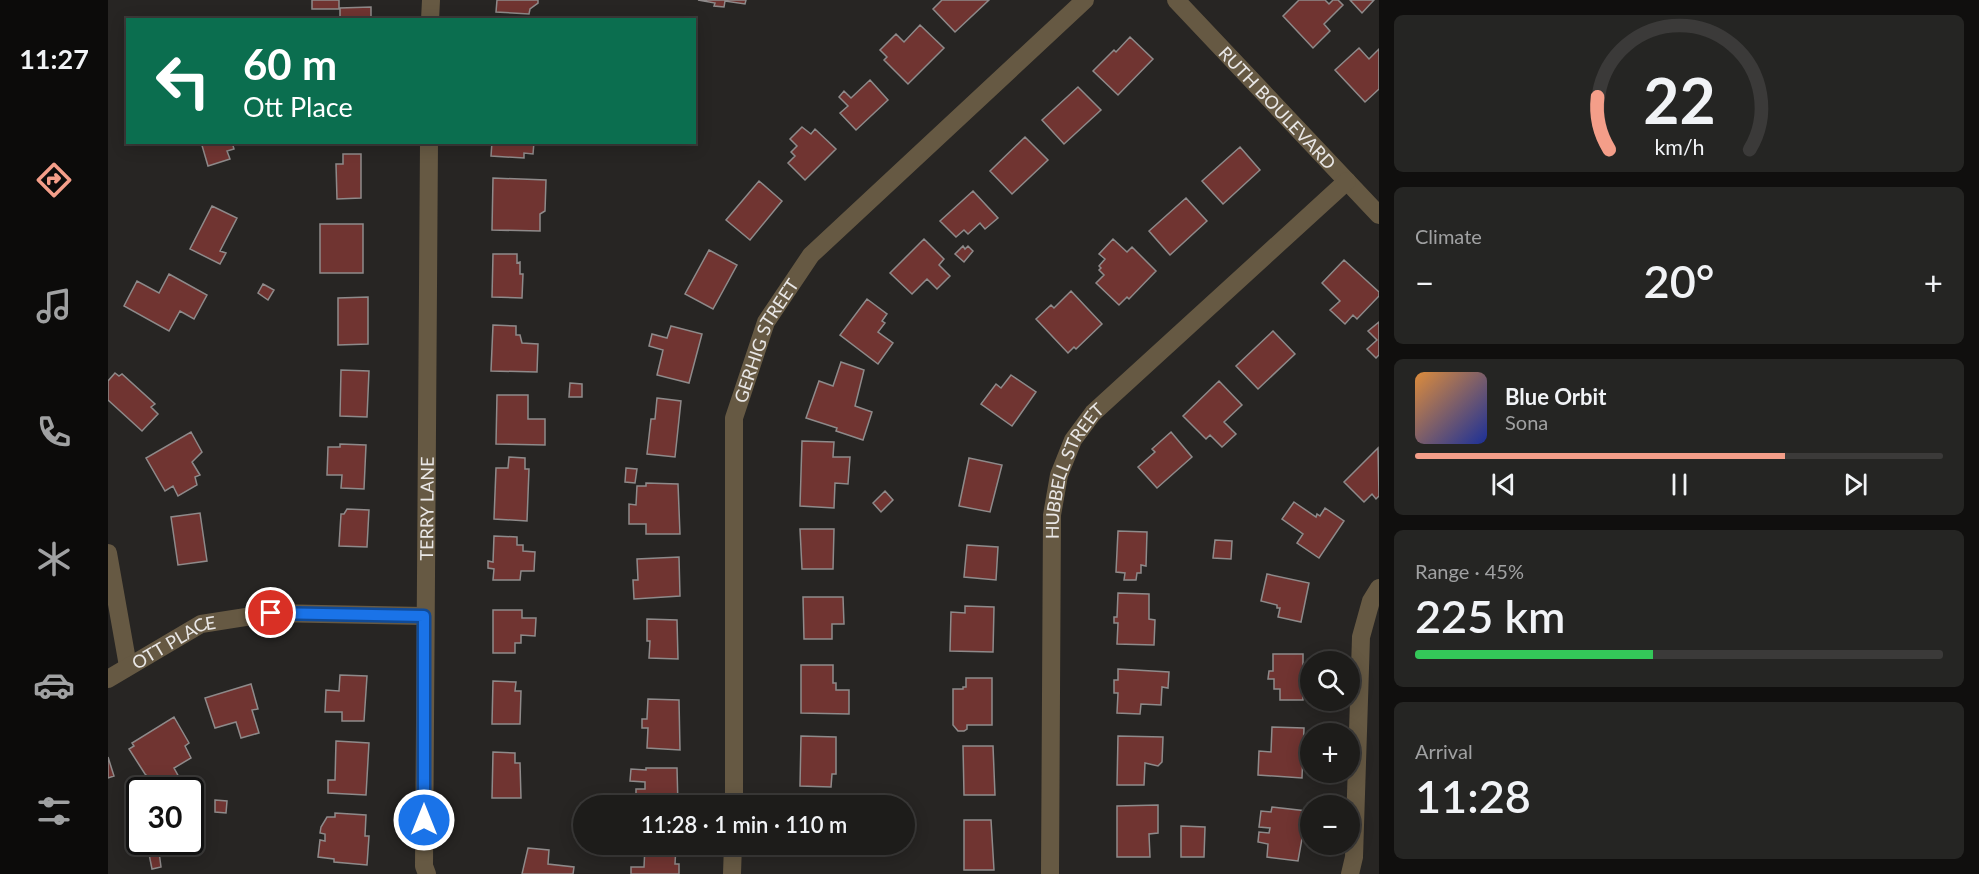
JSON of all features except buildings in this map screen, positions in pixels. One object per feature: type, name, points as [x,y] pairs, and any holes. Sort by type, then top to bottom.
[{"type":"street","points":[[430,18],[431,0]]},
{"type":"street","name":"GERHIG STREET","points":[[734,795],[734,418],[766,322],[810,255],[1085,0]]},
{"type":"street","name":"RUTH BOULEVARD","points":[[1176,0],[1379,215]]},
{"type":"street","name":"TERRY LANE","points":[[427,874],[424,866],[424,616],[429,144]]},
{"type":"street","name":"HUBBELL STREET","points":[[1050,874],[1052,515],[1059,475],[1073,440],[1094,413],[1347,181]]},
{"type":"street","points":[[108,553],[128,666]]},
{"type":"street","points":[[1350,874],[1354,857],[1361,637],[1371,601],[1379,588]]},
{"type":"street","name":"OTT PLACE","points":[[108,679],[201,624],[271,613],[424,616]]},
{"type":"street","points":[[732,874],[733,855]]},
{"type":"route","points":[[271,613],[424,616],[424,820]]}]
